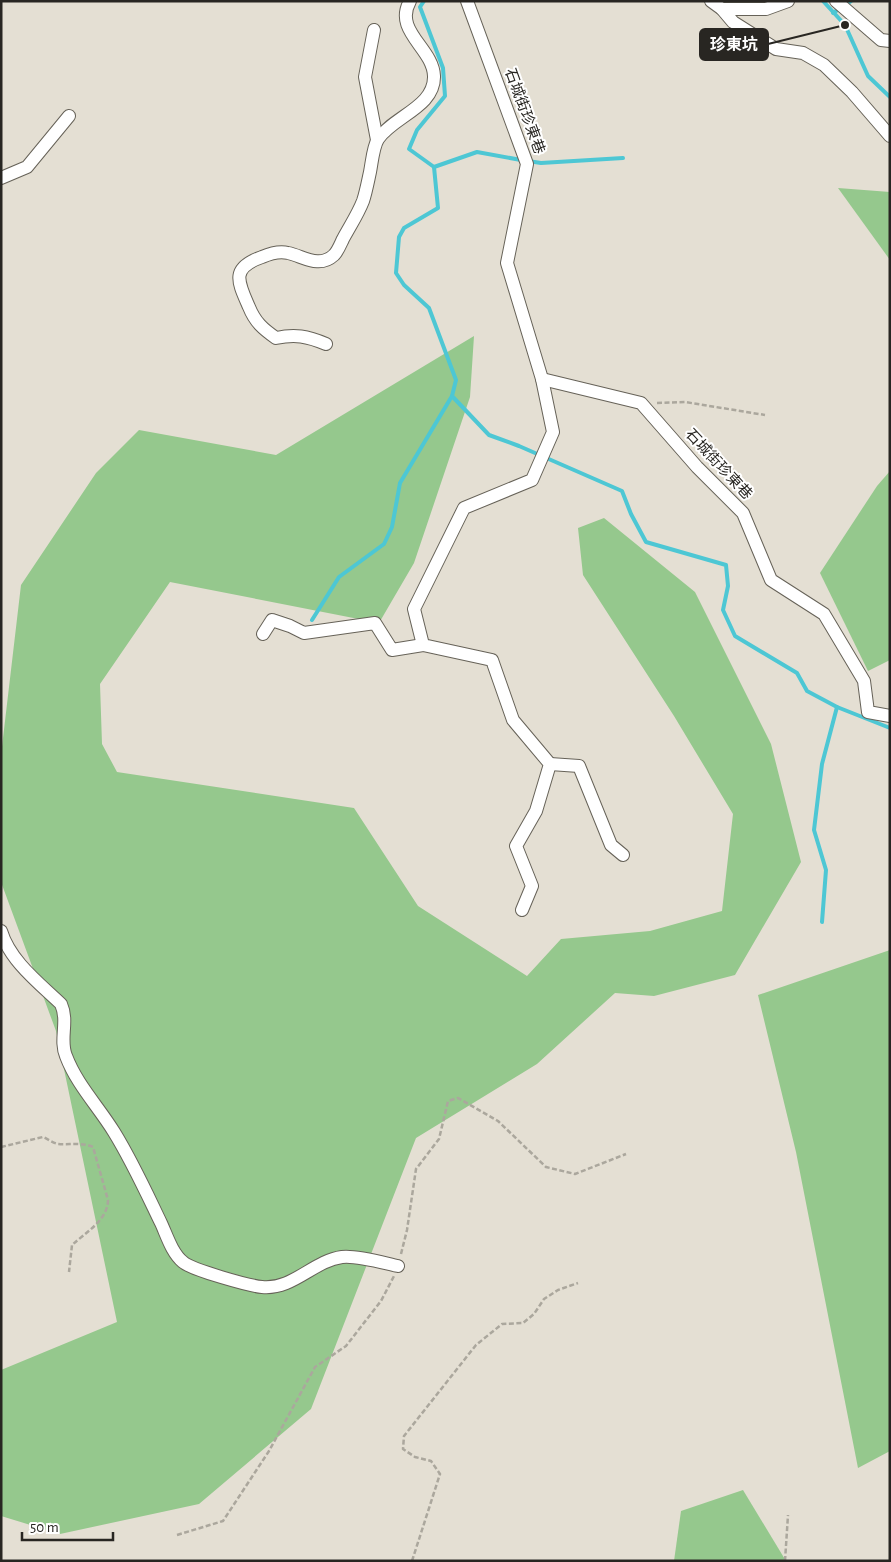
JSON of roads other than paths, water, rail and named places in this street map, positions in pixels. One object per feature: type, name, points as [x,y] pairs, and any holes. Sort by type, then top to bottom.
[{"type":"street","points":[[377,140],[391,125],[413,111],[426,99],[432,90],[434,76],[432,64],[407,27],[404,18],[410,1]]},
{"type":"street","name":"石城街珍東巷","points":[[423,645],[414,609],[464,508],[532,480],[553,432],[542,379],[506,263],[527,164],[467,1]]},
{"type":"street","points":[[711,1],[722,9],[733,22],[776,50],[803,53],[824,65],[852,92],[890,136]]},
{"type":"street","points":[[722,9],[766,9],[788,1]]},
{"type":"street","points":[[836,1],[881,40],[890,42]]},
{"type":"street","points":[[326,344],[294,335],[276,338],[262,329],[253,317],[239,284],[240,274],[245,264],[269,254],[286,252],[316,262],[335,255],[363,201],[377,140],[365,77],[374,30]]},
{"type":"street","points":[[1,178],[27,167],[69,116]]},
{"type":"street","name":"石城街珍東巷","points":[[542,379],[641,403],[697,467],[743,514],[771,580],[824,614],[864,681],[868,712],[890,716]]},
{"type":"street","points":[[263,634],[272,620],[304,633],[375,623],[392,650],[423,645],[492,660],[513,720],[550,764],[580,766],[612,845],[623,854]]},
{"type":"street","points":[[522,910],[532,886],[516,846],[536,811],[550,764]]},
{"type":"street","points":[[1,931],[4,941],[18,962],[61,1004],[66,1020],[63,1050],[70,1066],[132,1162],[174,1251],[186,1265],[253,1286],[268,1288],[275,1288],[289,1283],[324,1263],[343,1257],[398,1266]]},
{"type":"waterway","points":[[424,1],[420,7],[443,68],[445,96],[417,130],[409,149],[434,167],[438,208],[404,228],[399,237],[396,273],[404,285],[429,308],[456,380],[452,396],[489,435],[519,446],[622,491],[631,514],[646,542],[726,565],[728,586],[723,610],[735,636],[797,673],[807,691],[837,707],[890,728]]},
{"type":"waterway","points":[[823,1],[845,25],[868,76],[890,97]]},
{"type":"waterway","points":[[833,13],[851,1]]},
{"type":"waterway","points":[[434,167],[477,152],[521,160]]},
{"type":"waterway","points":[[528,161],[541,163],[623,158]]},
{"type":"waterway","points":[[312,620],[339,577],[384,544],[392,527],[400,483],[452,396]]},
{"type":"waterway","points":[[822,922],[826,870],[814,830],[822,764],[837,707]]},
{"type":"place","name":"珍東坑","points":[[845,25]]}]
